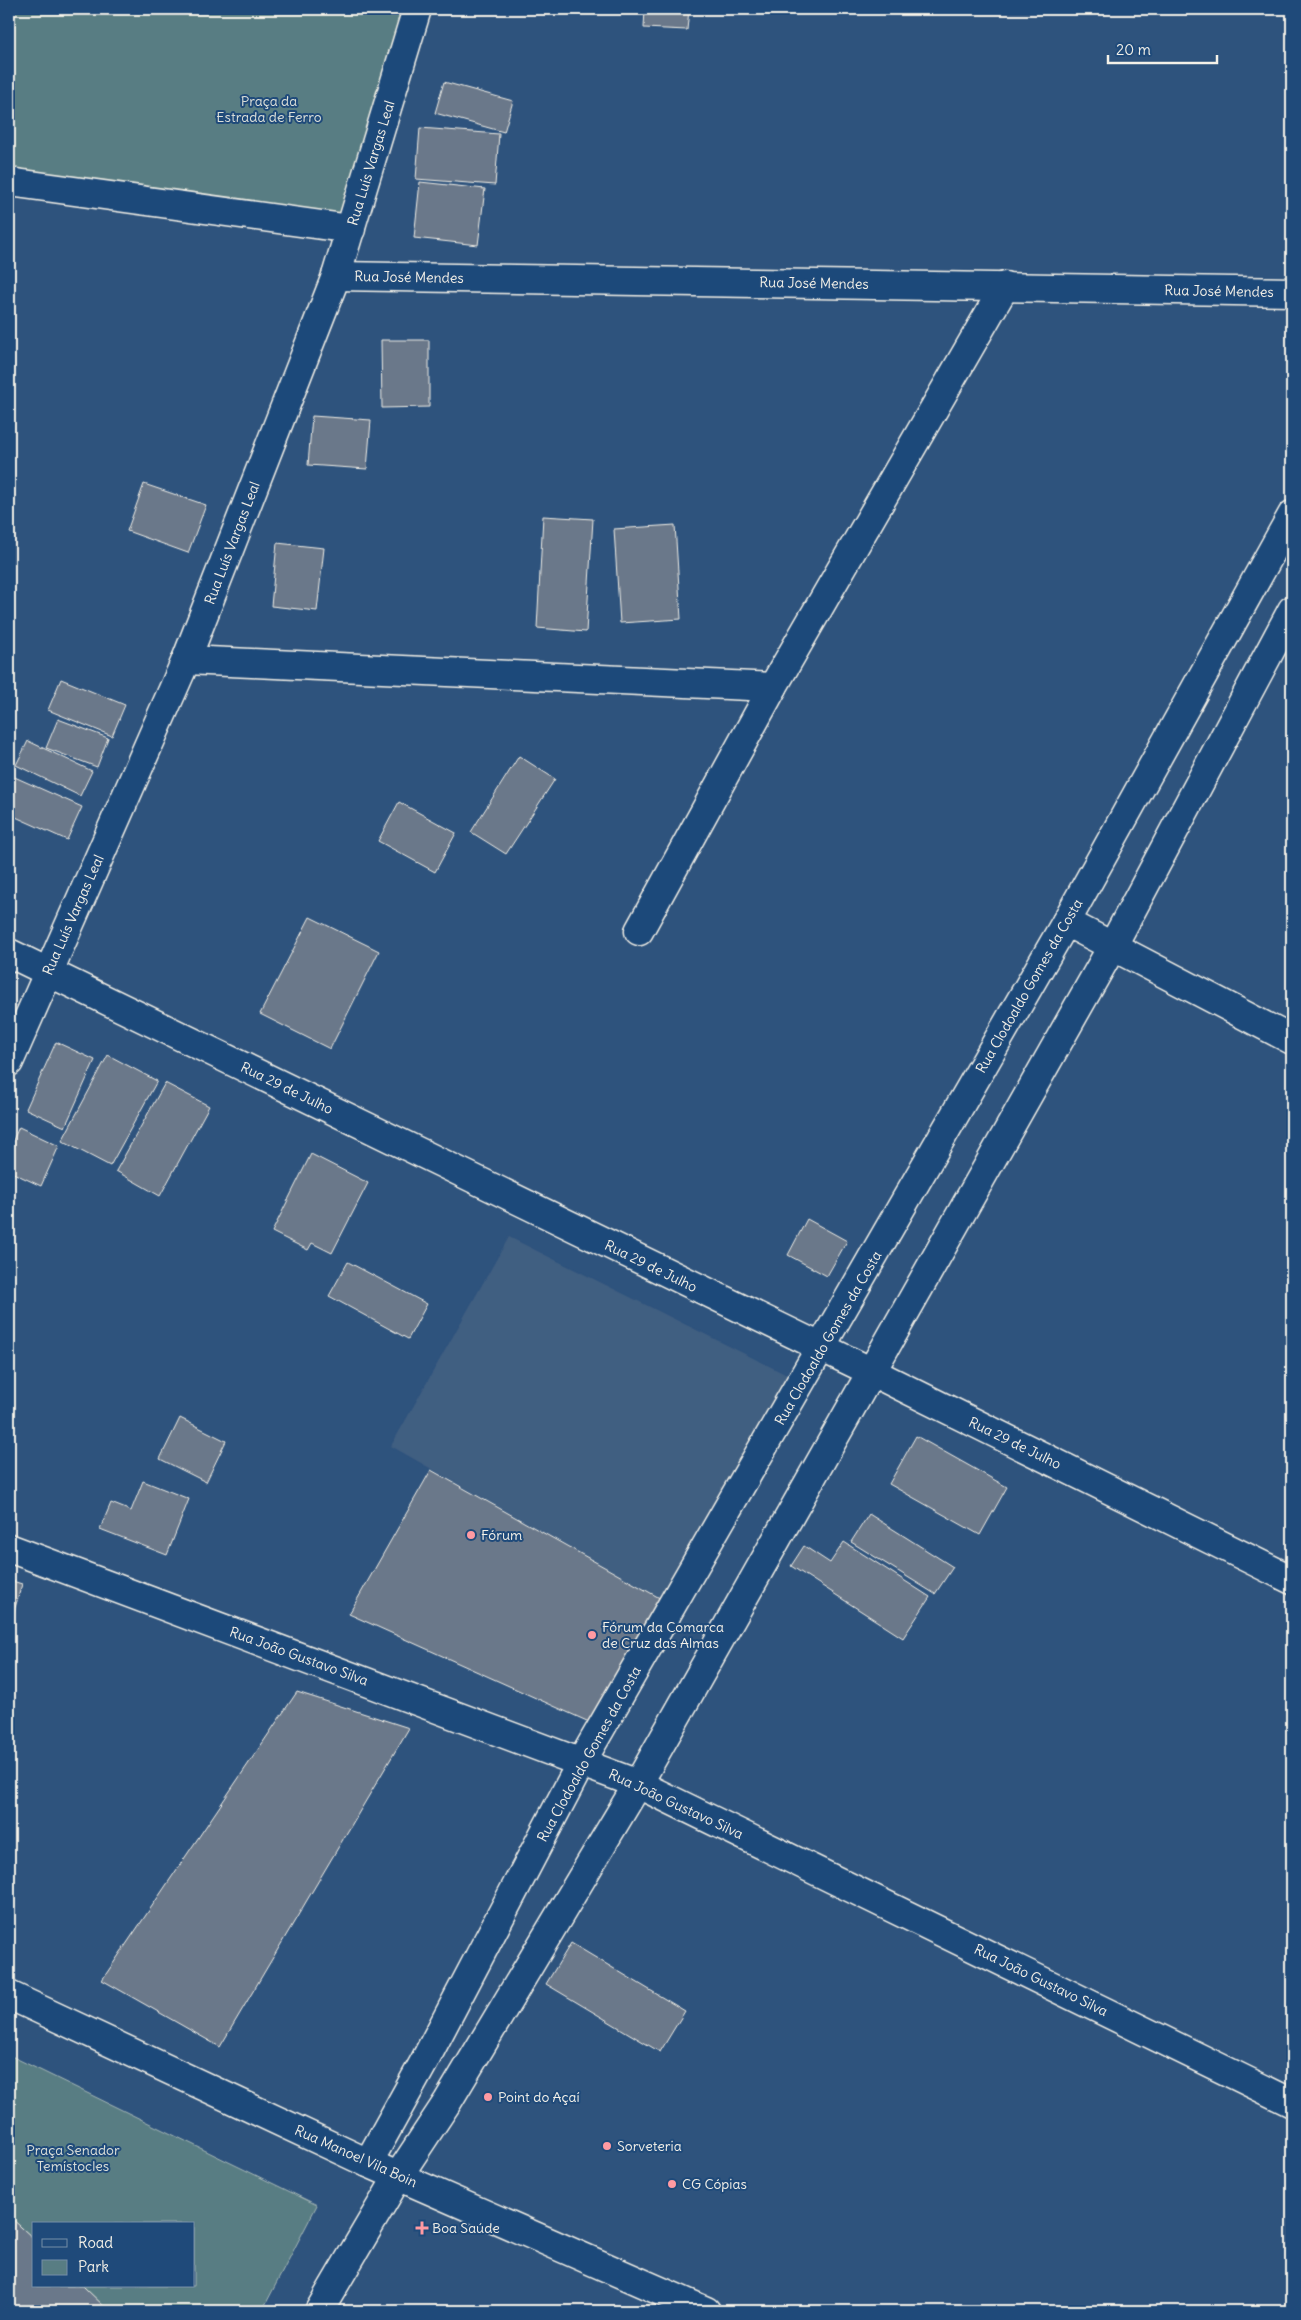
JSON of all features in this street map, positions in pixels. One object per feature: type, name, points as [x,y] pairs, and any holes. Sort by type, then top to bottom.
[{"type":"street","name":"Rua Luís Vargas Leal","points":[[9,1062],[186,660],[336,276],[418,9]]},
{"type":"street","points":[[9,182],[351,229]]},
{"type":"street","name":"Rua José Mendes","points":[[336,276],[1292,292]]},
{"type":"street","points":[[639,931],[773,686],[1005,286]]},
{"type":"street","name":"Rua Clodoaldo Gomes da Costa","points":[[368,2163],[424,2062],[582,1761],[1066,922],[1290,526]]},
{"type":"street","points":[[319,2311],[399,2175],[448,2101],[638,1784],[870,1371],[1112,947],[1292,610]]},
{"type":"street","points":[[186,660],[773,686]]},
{"type":"street","points":[[1066,922],[1292,1040]]},
{"type":"street","name":"Rua 29 de Julho","points":[[9,953],[821,1349],[870,1371],[1292,1580]]},
{"type":"street","name":"Rua João Gustavo Silva","points":[[9,1548],[582,1761],[638,1784],[1292,2103]]},
{"type":"street","name":"Rua Manoel Vila Boin","points":[[9,1995],[368,2163],[706,2311]]},
{"type":"shaded area","points":[[509,1237],[789,1376],[665,1601],[391,1446]]},
{"type":"green space","name":"Praça da Estrada de Ferro","points":[[9,9],[407,9],[339,221],[9,172]]},
{"type":"green space","name":"Praça Senador Temístocles","points":[[9,2055],[317,2205],[262,2311],[9,2311]]},
{"type":"building","points":[[645,9],[689,9],[687,30],[644,28]]},
{"type":"building","points":[[1133,9],[1177,9],[1177,11],[1133,11]]},
{"type":"building","points":[[444,82],[513,101],[504,132],[435,113]]},
{"type":"building","points":[[420,128],[499,134],[495,185],[416,179]]},
{"type":"building","points":[[420,182],[485,189],[478,245],[414,238]]},
{"type":"building","points":[[381,340],[429,340],[429,407],[382,408]]},
{"type":"building","points":[[312,416],[371,420],[367,469],[308,465]]},
{"type":"building","points":[[144,484],[206,505],[188,553],[127,531]]},
{"type":"building","points":[[543,516],[593,519],[586,632],[537,628]]},
{"type":"building","points":[[675,525],[681,619],[620,623],[614,529]]},
{"type":"building","points":[[277,543],[324,548],[317,611],[271,606]]},
{"type":"building","points":[[61,679],[125,705],[112,736],[48,710]]},
{"type":"building","points":[[58,719],[108,738],[97,767],[46,748]]},
{"type":"building","points":[[28,741],[92,771],[80,796],[16,765]]},
{"type":"building","points":[[519,756],[555,779],[506,854],[471,832]]},
{"type":"building","points":[[10,775],[82,807],[67,840],[9,814]]},
{"type":"building","points":[[399,802],[456,833],[435,872],[378,841]]},
{"type":"building","points":[[310,917],[379,951],[330,1049],[260,1014]]},
{"type":"building","points":[[56,1042],[95,1060],[65,1127],[26,1109]]},
{"type":"building","points":[[108,1055],[157,1081],[110,1166],[62,1141]]},
{"type":"building","points":[[165,1083],[209,1106],[160,1196],[116,1171]]},
{"type":"building","points":[[19,1127],[59,1146],[41,1186],[9,1171],[9,1149]]},
{"type":"building","points":[[311,1154],[368,1183],[332,1253],[312,1243],[308,1250],[272,1232]]},
{"type":"building","points":[[807,1219],[847,1241],[827,1276],[788,1255]]},
{"type":"building","points":[[348,1262],[427,1304],[408,1339],[329,1296]]},
{"type":"building","points":[[180,1418],[226,1441],[206,1482],[160,1459]]},
{"type":"building","points":[[916,1436],[1007,1487],[980,1535],[889,1484]]},
{"type":"building","name":"Fórum","points":[[431,1470],[665,1601],[598,1726],[349,1614]]},
{"type":"building","points":[[143,1481],[189,1499],[167,1555],[100,1529],[111,1503],[131,1511]]},
{"type":"building","points":[[869,1514],[953,1567],[935,1594],[851,1542]]},
{"type":"building","points":[[844,1542],[930,1597],[903,1638],[791,1566],[804,1546],[830,1563]]},
{"type":"building","points":[[9,1580],[22,1584],[9,1628]]},
{"type":"building","points":[[297,1692],[409,1728],[220,2047],[102,1980]]},
{"type":"building","points":[[571,1943],[685,2011],[660,2052],[546,1984]]},
{"type":"building","points":[[9,2216],[32,2237],[32,2288],[85,2288],[109,2311],[9,2311]]},
{"type":"place","name":"Fórum","points":[[471,1535]]},
{"type":"place","name":"Fórum da Comarca de Cruz das Almas","points":[[592,1635]]},
{"type":"place","name":"Point do Açaí","points":[[488,2097]]},
{"type":"place","name":"Sorveteria","points":[[607,2146]]},
{"type":"place","name":"CG Cópias","points":[[672,2184]]},
{"type":"place","name":"Boa Saúde","points":[[422,2228]]}]
